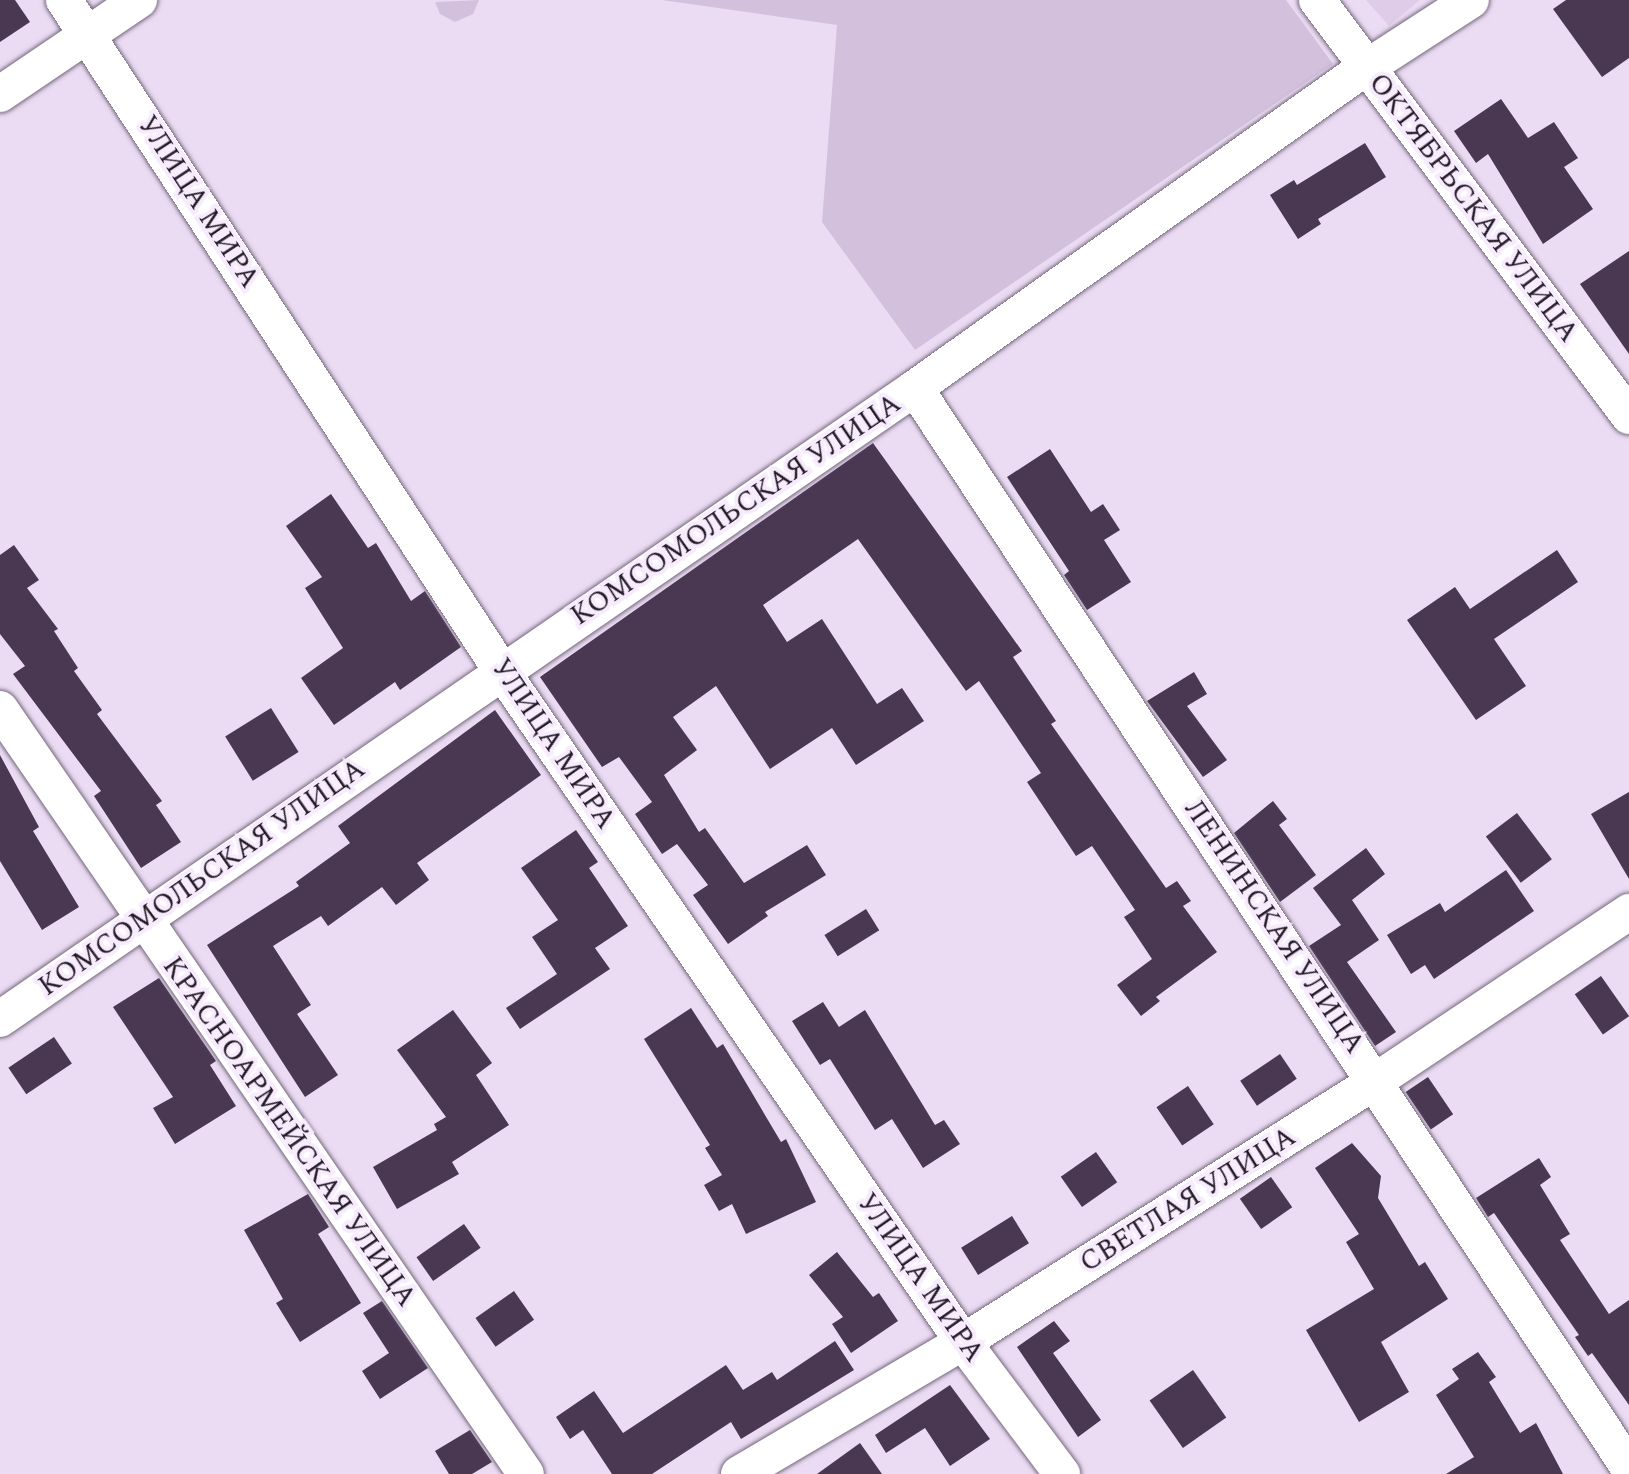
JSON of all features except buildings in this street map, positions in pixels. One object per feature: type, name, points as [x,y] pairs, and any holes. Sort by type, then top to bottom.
[{"type":"street","name":"УЛИЦА МИРА","points":[[64,0],[501,670],[963,1342],[1062,1474]]},
{"type":"street","points":[[0,94],[139,0]]},
{"type":"street","name":"ОКТЯБРЬСКАЯ УЛИЦА","points":[[1317,0],[1629,416]]},
{"type":"street","name":"КОМСОМОЛЬСКАЯ УЛИЦА","points":[[0,1019],[501,670],[915,388],[1366,67],[1471,0]]},
{"type":"street","name":"ЛЕНИНСКАЯ УЛИЦА","points":[[915,388],[1377,1080],[1629,1468]]},
{"type":"street","name":"КРАСНОАРМЕЙСКАЯ УЛИЦА","points":[[0,709],[142,920],[526,1474]]},
{"type":"street","name":"СВЕТЛАЯ УЛИЦА","points":[[739,1474],[963,1342],[1377,1080],[1629,912]]},
{"type":"shaded area","points":[[479,0],[473,14],[455,22],[440,14],[435,2]]},
{"type":"shaded area","points":[[662,0],[1286,0],[1333,64],[915,350],[822,222],[837,25]]},
{"type":"shaded area","points":[[1366,0],[1420,0],[1389,26]]}]
